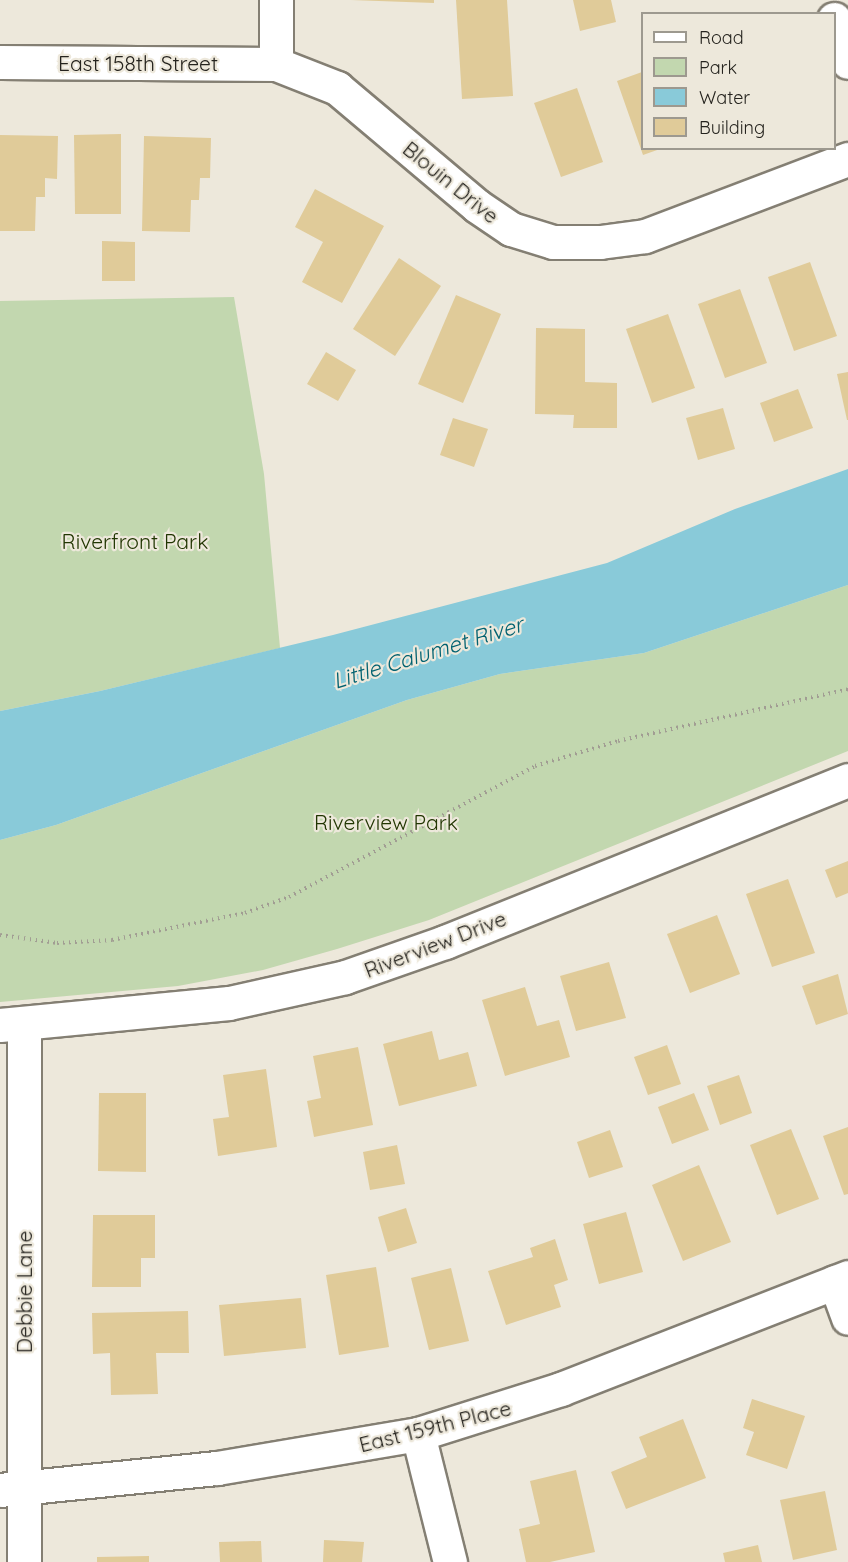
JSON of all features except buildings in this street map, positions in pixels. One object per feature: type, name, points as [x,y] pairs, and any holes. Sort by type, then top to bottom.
[{"type":"street","points":[[276,0],[276,63]]},
{"type":"street","points":[[836,25],[848,62]]},
{"type":"street","name":"East 158th Street","points":[[0,62],[276,63]]},
{"type":"street","name":"Blouin Drive","points":[[276,63],[337,88],[477,206],[511,229],[553,242],[600,242],[645,236],[848,159]]},
{"type":"street","name":"Riverview Drive","points":[[12,1024],[229,1003],[345,977],[445,942],[848,780]]},
{"type":"street","name":"Debbie Lane","points":[[12,1024],[12,1489],[24,1562]]},
{"type":"street","points":[[842,1280],[848,1318]]},
{"type":"street","name":"East 159th Place","points":[[12,1489],[217,1468],[418,1434],[561,1389],[842,1280]]},
{"type":"street","points":[[418,1434],[450,1562]]},
{"type":"path","points":[[0,935],[57,943],[112,940],[245,913],[289,897],[535,766],[596,746],[848,689]]},
{"type":"green space","name":"Riverfront Park","points":[[234,297],[264,474],[280,648],[100,691],[0,711],[0,301]]},
{"type":"green space","name":"Riverview Park","points":[[848,585],[848,751],[429,920],[337,949],[263,970],[178,986],[0,1002],[0,840],[56,825],[407,700],[500,674],[644,653]]},
{"type":"water","name":"Little Calumet River","points":[[848,469],[848,585],[644,653],[500,674],[407,700],[56,825],[0,840],[0,711],[100,691],[333,635],[607,563],[735,509]]}]
